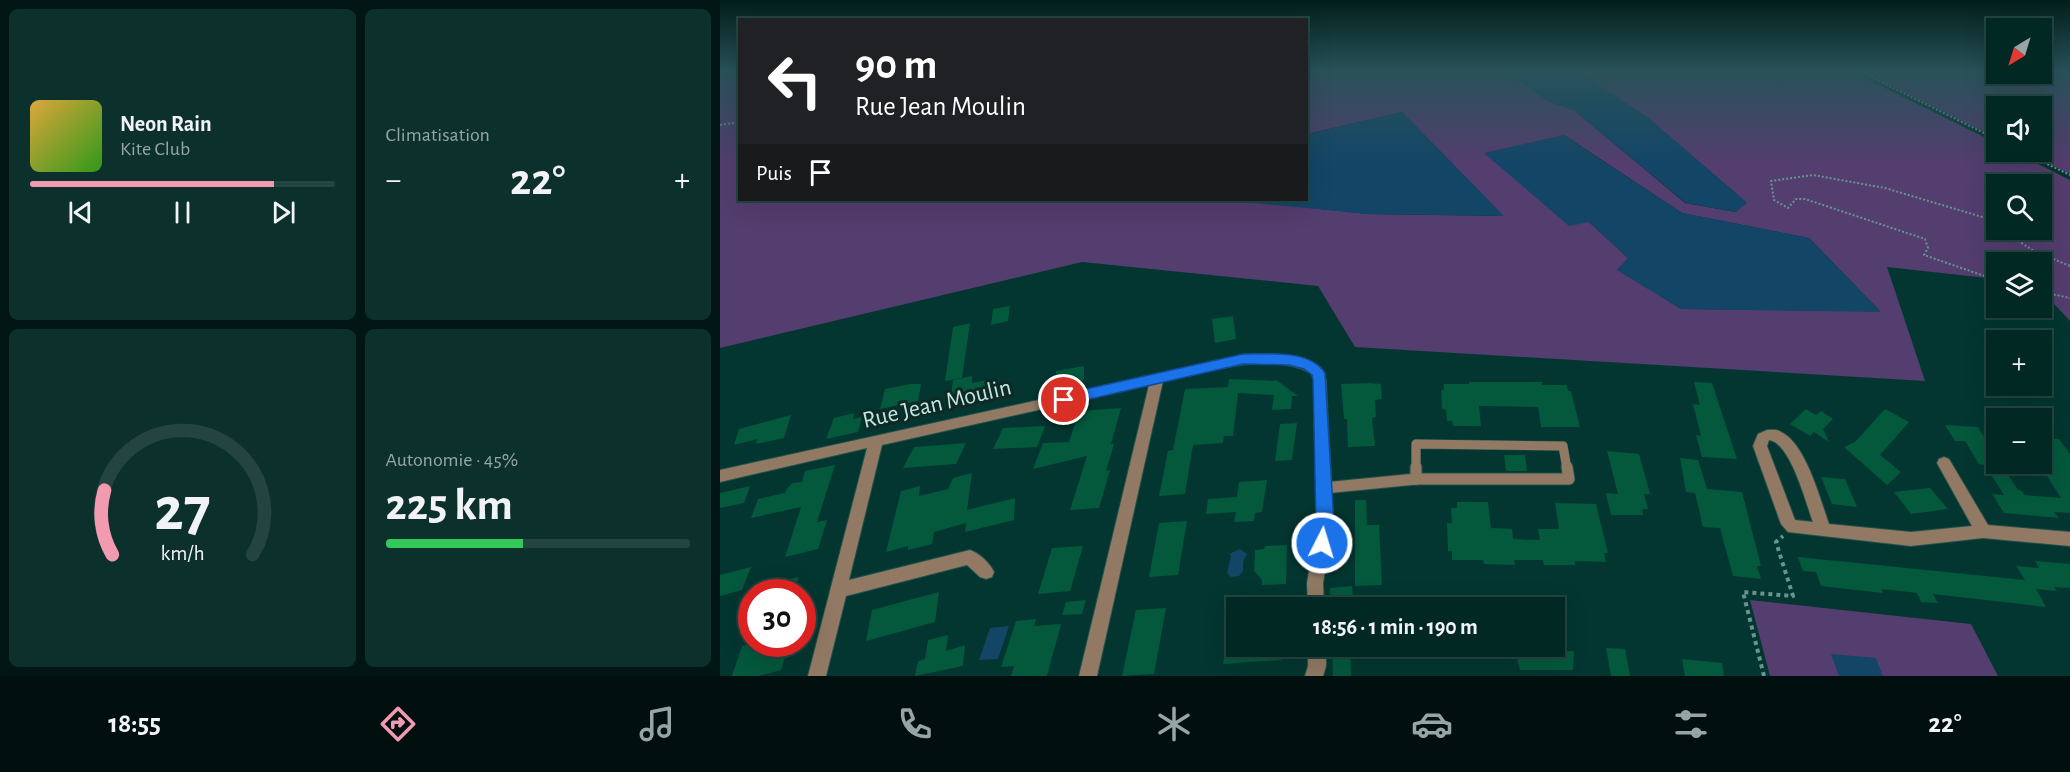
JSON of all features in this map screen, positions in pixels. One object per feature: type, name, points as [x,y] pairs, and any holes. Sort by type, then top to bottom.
[{"type":"street","name":"Rue Jean Moulin","points":[[720,476],[1243,359],[1294,360],[1313,367],[1320,380],[1325,524],[1315,583],[1316,597]]},
{"type":"street","points":[[1088,676],[1157,379]]},
{"type":"street","points":[[1823,530],[1793,449],[1780,438],[1772,434],[1766,435],[1761,439],[1760,446],[1789,524],[1793,527],[1911,540],[1983,531],[2070,539]]},
{"type":"street","points":[[817,676],[876,442]]},
{"type":"street","points":[[1944,463],[1983,531]]},
{"type":"street","points":[[839,590],[970,556],[986,572]]},
{"type":"street","points":[[1314,676],[1317,657]]},
{"type":"lane","points":[[1324,488],[1416,479],[1424,478],[1569,479],[1563,446],[1416,444],[1416,479]]},
{"type":"path","points":[[1921,102],[1986,134]]},
{"type":"path","points":[[720,124],[738,122]]},
{"type":"path","points":[[2042,162],[2070,176]]},
{"type":"path","points":[[1986,218],[1885,188],[1814,175],[1771,181],[1774,200],[1788,208],[1796,199],[1808,198],[1831,208],[1902,228],[1925,239],[1928,248],[1924,255],[1986,277]]},
{"type":"path","points":[[2014,240],[2051,260],[2070,266]]},
{"type":"path","points":[[2052,294],[2070,297]]},
{"type":"path","points":[[1764,676],[1743,592],[1792,597],[1776,542],[1793,527]]},
{"type":"shaded area","points":[[720,102],[738,102],[738,201],[1244,201],[1368,214],[1503,216],[1402,112],[1308,134],[1308,102],[1549,102],[1574,110],[1685,203],[1735,212],[1746,202],[1650,120],[1623,102],[1913,102],[1986,138],[1986,162],[2034,162],[2070,180],[2070,321],[2052,302],[2052,252],[1986,252],[1986,278],[1887,267],[1925,381],[1355,347],[1318,286],[1082,262],[720,348]],"holes":[[[1564,135],[1682,213],[1809,238],[1880,311],[1681,309],[1618,270],[1628,258],[1589,222]]]},
{"type":"shaded area","points":[[1923,102],[1986,102],[1986,133]]},
{"type":"shaded area","points":[[2052,102],[2070,102],[2070,174],[2045,162],[2052,162]]},
{"type":"shaded area","points":[[1750,600],[1971,624],[1998,676],[1770,676]]},
{"type":"water","points":[[1550,102],[1624,102],[1650,119],[1747,203],[1736,212],[1686,203],[1574,110]]},
{"type":"water","points":[[1402,112],[1504,216],[1368,214],[1233,201],[1308,201],[1308,134]]},
{"type":"water","points":[[1563,135],[1682,213],[1809,238],[1881,312],[1681,309],[1617,270],[1628,258],[1589,222],[1569,226],[1484,153]]},
{"type":"water","points":[[1240,549],[1247,554],[1243,562],[1243,571],[1239,576],[1231,577],[1227,573],[1231,556],[1229,554]]},
{"type":"water","points":[[1009,626],[998,659],[979,660],[990,628]]},
{"type":"water","points":[[1831,654],[1876,658],[1883,676],[1839,676]]},
{"type":"building","points":[[1010,306],[1008,321],[991,325],[993,309]]},
{"type":"building","points":[[1233,316],[1236,339],[1215,343],[1212,319]]},
{"type":"building","points":[[970,323],[962,378],[945,381],[953,327]]},
{"type":"building","points":[[1084,366],[1084,380],[1056,386],[1056,371]]},
{"type":"building","points":[[972,376],[972,383],[986,380],[984,394],[950,402],[953,380]]},
{"type":"building","points":[[1229,379],[1275,381],[1275,379],[1298,396],[1292,396],[1291,409],[1272,410],[1274,395],[1238,393],[1233,436],[1224,436],[1223,443],[1193,445],[1185,494],[1159,496],[1168,451],[1173,450],[1185,389],[1228,387]]},
{"type":"building","points":[[1469,382],[1542,382],[1542,385],[1567,385],[1568,391],[1571,391],[1580,427],[1541,427],[1538,407],[1479,406],[1481,426],[1453,426],[1452,421],[1447,421],[1446,410],[1442,409],[1441,390],[1444,390],[1444,384],[1469,384]]},
{"type":"building","points":[[1694,382],[1712,383],[1737,459],[1702,457],[1696,435],[1701,436],[1693,404],[1700,405]]},
{"type":"building","points":[[921,384],[918,401],[880,409],[885,389]]},
{"type":"building","points":[[1341,384],[1381,384],[1382,399],[1375,400],[1376,417],[1372,418],[1375,446],[1348,447],[1347,419],[1344,419]]},
{"type":"building","points":[[1121,408],[1106,471],[1110,470],[1099,508],[1070,510],[1087,456],[1033,469],[1043,443],[1069,442],[1079,411]]},
{"type":"building","points":[[1806,409],[1816,415],[1821,411],[1833,419],[1823,429],[1829,442],[1814,432],[1810,436],[1790,424]]},
{"type":"building","points":[[1885,409],[1909,422],[1880,455],[1901,472],[1887,485],[1844,447],[1855,442]]},
{"type":"building","points":[[854,413],[853,419],[862,417],[858,432],[826,439],[834,418]]},
{"type":"building","points":[[791,415],[784,438],[756,444],[757,439],[734,445],[739,429]]},
{"type":"building","points":[[1297,423],[1292,460],[1275,461],[1280,424]]},
{"type":"building","points":[[1945,425],[1978,427],[1986,440],[1986,467],[1979,464],[1965,441],[1955,441]]},
{"type":"building","points":[[1045,426],[1037,447],[993,449],[1003,428]]},
{"type":"building","points":[[2052,439],[2059,439],[2070,454],[2070,513],[2054,512],[2059,518],[2004,513],[1992,494],[2004,495],[1991,474],[2008,474],[2024,495],[2061,498],[2046,474],[2052,474]]},
{"type":"building","points":[[966,443],[956,464],[903,468],[914,447]]},
{"type":"building","points":[[1607,451],[1639,454],[1650,494],[1644,494],[1648,509],[1642,509],[1643,515],[1611,515],[1606,493],[1618,494]]},
{"type":"building","points":[[1504,455],[1525,455],[1527,471],[1506,471]]},
{"type":"building","points":[[1680,458],[1698,460],[1707,489],[1742,492],[1761,566],[1757,566],[1761,579],[1733,576],[1720,528],[1703,527],[1695,493],[1686,492]]},
{"type":"building","points":[[835,465],[817,522],[827,520],[818,549],[785,557],[801,507],[751,518],[758,499],[785,493],[793,483],[802,482],[805,471]]},
{"type":"building","points":[[972,473],[967,510],[1015,498],[1014,520],[965,532],[966,523],[934,532],[932,544],[908,550],[908,546],[886,552],[901,491],[920,486],[919,496],[948,489],[953,478]]},
{"type":"building","points":[[1821,477],[1845,479],[1857,507],[1832,504]]},
{"type":"building","points":[[1267,480],[1262,512],[1255,513],[1254,521],[1234,522],[1236,512],[1206,514],[1208,499],[1237,497],[1239,482]]},
{"type":"building","points":[[750,486],[744,503],[720,508],[720,493]]},
{"type":"building","points":[[1930,488],[1948,509],[1911,514],[1894,492]]},
{"type":"building","points":[[1355,500],[1366,500],[1367,525],[1379,525],[1382,585],[1355,586]]},
{"type":"building","points":[[1457,502],[1488,502],[1491,528],[1512,529],[1513,539],[1540,540],[1538,529],[1559,529],[1555,503],[1596,504],[1608,553],[1604,553],[1606,562],[1575,561],[1575,565],[1544,565],[1543,560],[1514,560],[1515,565],[1484,564],[1483,560],[1452,560],[1452,551],[1448,551],[1447,523],[1452,523],[1451,508],[1457,508]]},
{"type":"building","points":[[1187,521],[1178,575],[1149,577],[1159,523]]},
{"type":"building","points":[[1287,545],[1286,584],[1262,585],[1262,580],[1254,571],[1255,550],[1264,549],[1265,546]]},
{"type":"building","points":[[1083,546],[1070,591],[1038,594],[1052,548]]},
{"type":"building","points":[[1798,557],[2025,580],[2016,566],[2039,568],[2035,561],[2070,564],[2070,588],[2054,587],[2057,591],[2036,589],[2046,607],[1933,594],[1938,603],[1921,602],[1917,593],[1882,589],[1883,593],[1821,586],[1816,572],[1803,571]]},
{"type":"building","points":[[751,567],[746,579],[738,579],[738,591],[720,596],[720,575]]},
{"type":"building","points":[[1352,586],[1353,597],[1330,597],[1330,588]]},
{"type":"building","points":[[939,592],[935,622],[866,641],[872,610]]},
{"type":"building","points":[[1086,600],[1082,614],[1062,615],[1066,602]]},
{"type":"building","points":[[1166,608],[1154,674],[1122,676],[1136,610]]},
{"type":"building","points":[[1036,619],[1034,626],[1061,624],[1047,676],[1011,676],[1014,666],[1001,667],[1016,621]]},
{"type":"building","points":[[948,635],[946,651],[965,645],[963,666],[915,676],[918,661],[925,659],[928,640]]},
{"type":"building","points":[[1226,646],[1226,657],[1281,657],[1281,660],[1223,664]]},
{"type":"building","points":[[1606,648],[1625,649],[1630,676],[1611,676]]},
{"type":"building","points":[[1565,651],[1574,651],[1573,670],[1520,670],[1516,657],[1565,657]]},
{"type":"building","points":[[738,657],[785,657],[781,670],[759,676],[732,676]]},
{"type":"building","points":[[1332,657],[1350,657],[1351,676],[1333,676]]},
{"type":"building","points":[[1682,659],[1722,663],[1724,676],[1685,676]]},
{"type":"route","points":[[1064,400],[1243,359],[1299,361],[1313,367],[1320,376],[1325,524],[1322,543]]}]
